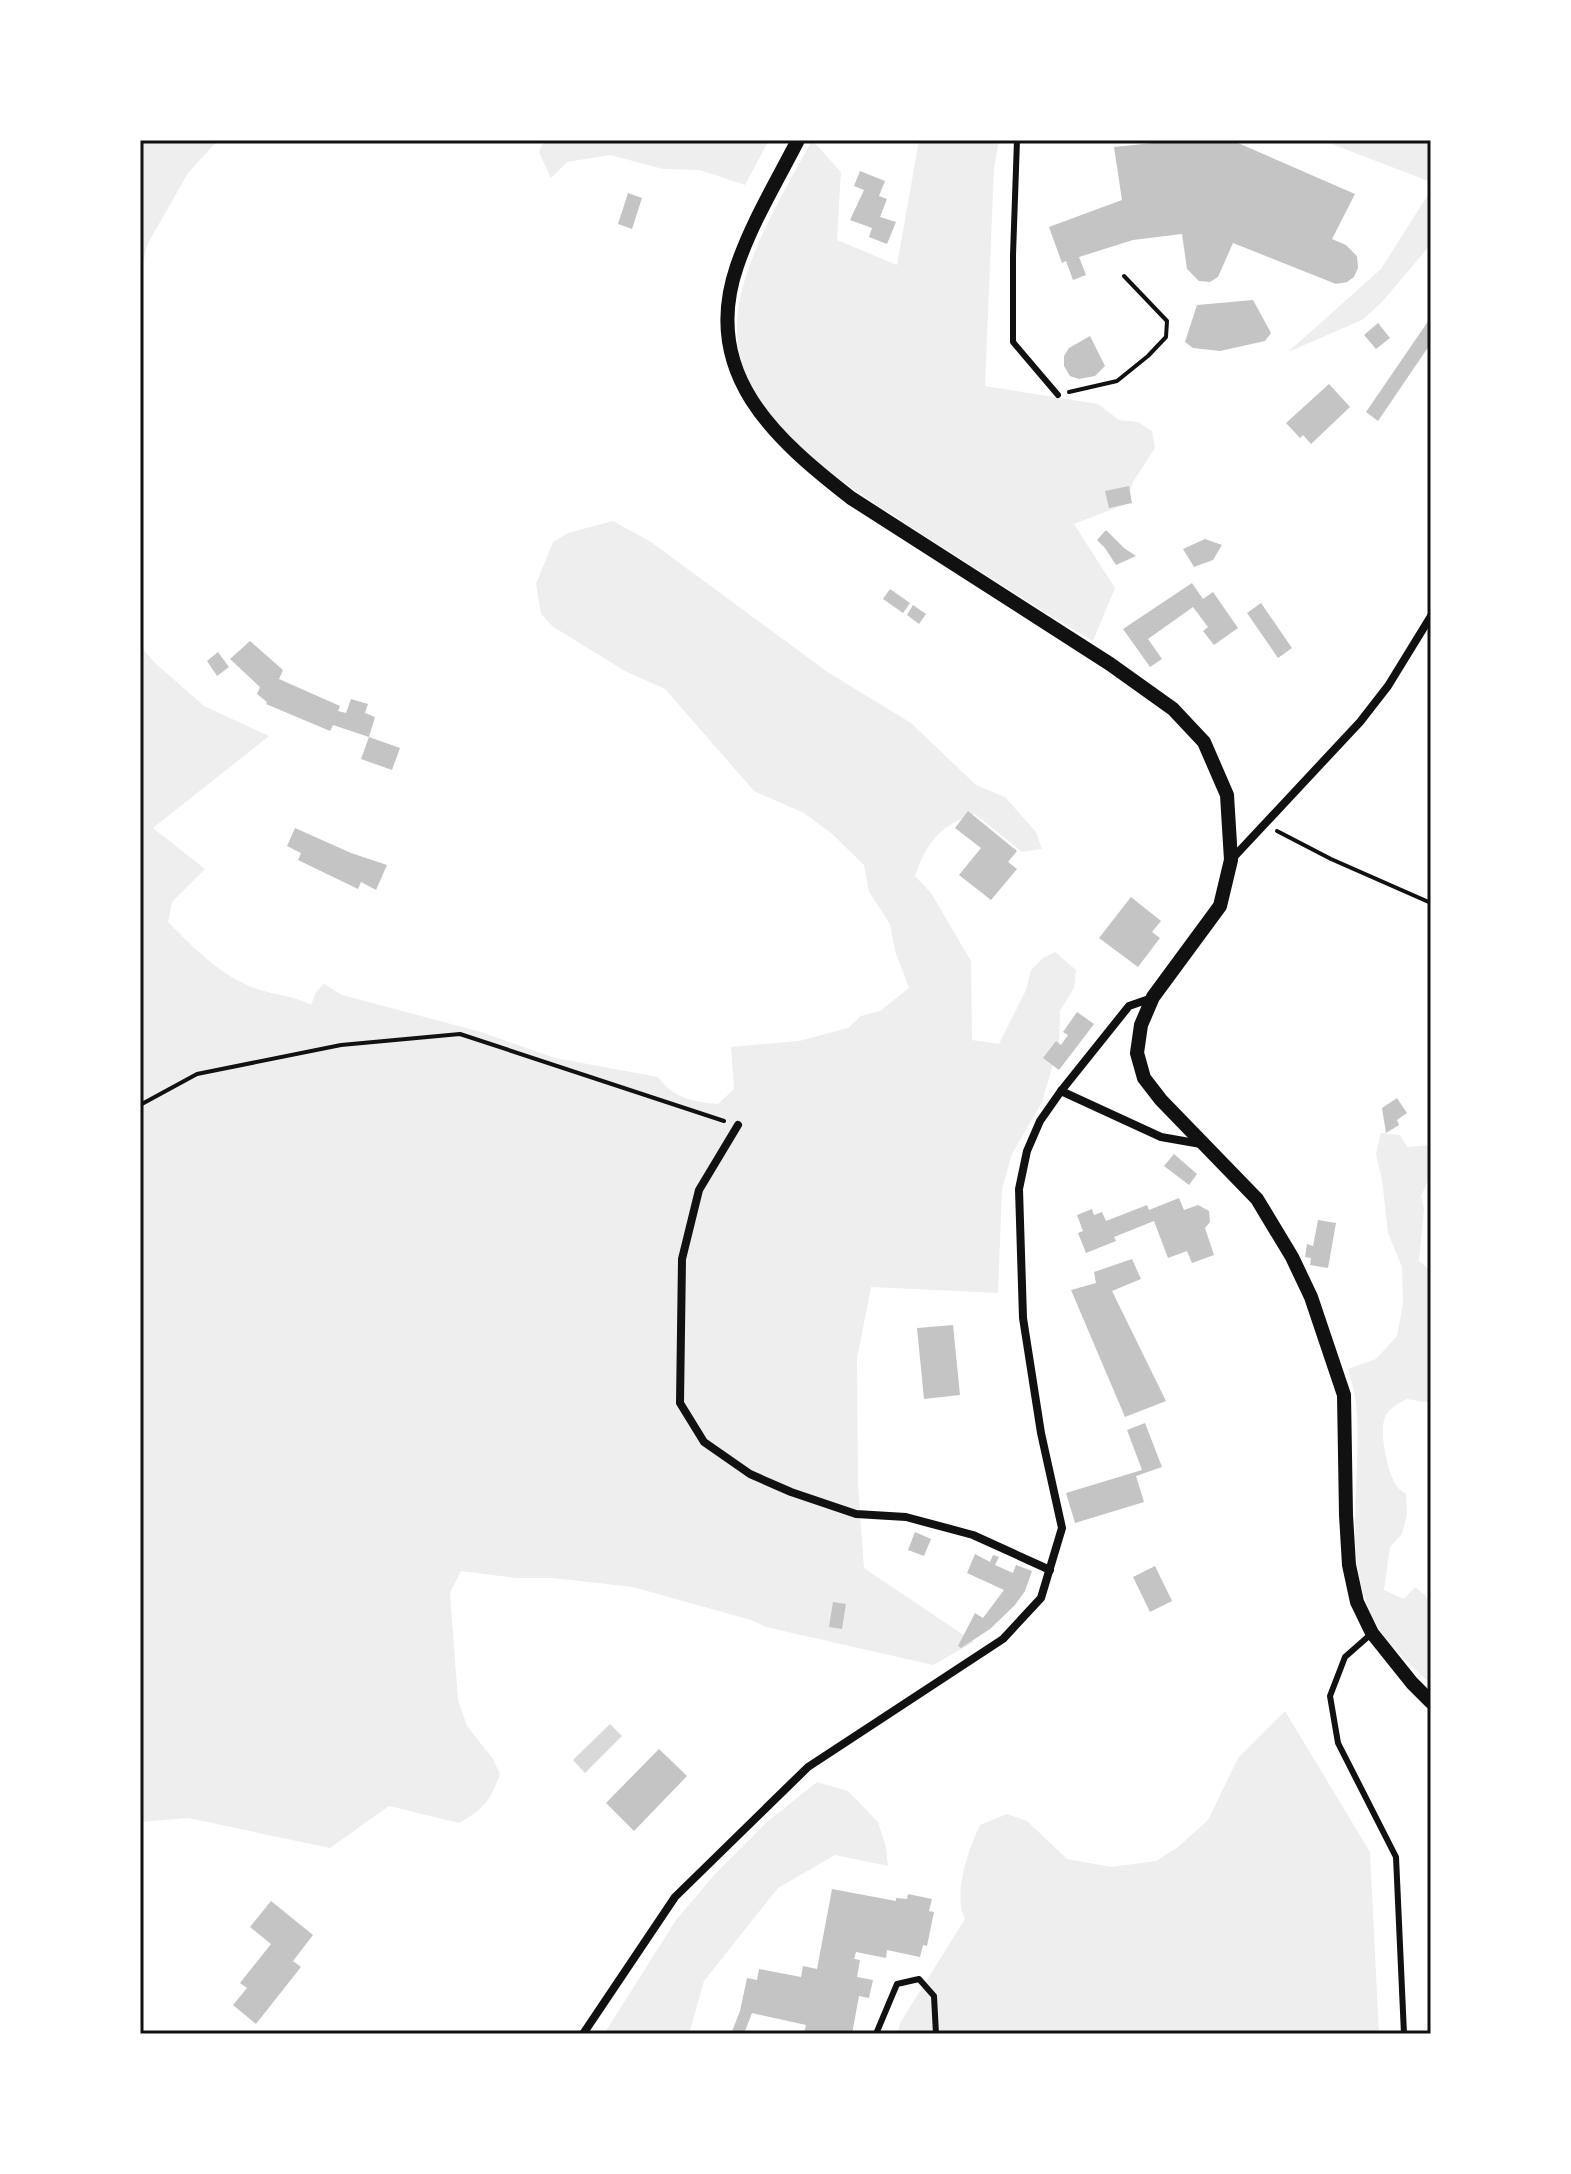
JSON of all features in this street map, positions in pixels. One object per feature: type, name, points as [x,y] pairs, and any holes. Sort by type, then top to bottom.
[{"type":"street","points":[[798,140],[751,231],[736,267],[730,293],[727,323],[729,352],[740,382],[758,413],[814,470],[851,498],[1110,664],[1173,709],[1204,742],[1227,795],[1231,860],[1220,906],[1153,997],[1141,1025],[1137,1053],[1144,1078],[1161,1100],[1257,1199],[1292,1257],[1311,1297],[1344,1395],[1349,1565],[1357,1602],[1372,1633],[1431,1702]]},
{"type":"street","points":[[1231,860],[1360,722],[1388,686],[1431,616]]},
{"type":"street","points":[[583,2034],[675,1897],[808,1767],[1003,1639],[1041,1598],[1062,1528],[1041,1433],[1023,1318],[1019,1189],[1027,1151],[1040,1121],[1129,1006],[1153,997]]},
{"type":"street","points":[[1061,1091],[1161,1137],[1205,1145]]},
{"type":"street","points":[[738,1125],[699,1190],[682,1259],[680,1403],[704,1442],[750,1474],[791,1492],[856,1514],[906,1517],[973,1535],[1050,1570]]},
{"type":"lane","points":[[1017,140],[1013,342],[1058,395]]},
{"type":"lane","points":[[1372,1633],[1345,1657],[1330,1696],[1338,1743],[1396,1857],[1404,2034]]},
{"type":"lane","points":[[876,2034],[897,1984],[919,1979],[934,1996],[936,2034]]},
{"type":"path","points":[[1058,395],[1117,381],[1166,337],[1167,321],[1124,276]]},
{"type":"path","points":[[1265,824],[1331,859],[1431,903]]},
{"type":"path","points":[[140,1105],[197,1074],[341,1045],[460,1034],[738,1125]]},
{"type":"shaded area","points":[[140,140],[218,140],[188,173],[147,245],[140,278]]},
{"type":"shaded area","points":[[544,140],[769,140],[745,185],[700,170],[663,169],[610,155],[567,162],[551,178],[539,152]]},
{"type":"shaded area","points":[[812,140],[841,172],[837,240],[897,265],[919,140],[999,140],[994,168],[985,386],[1098,404],[1119,420],[1138,422],[1152,431],[1155,448],[1133,482],[1126,504],[1074,524],[1115,588],[1093,641],[838,479],[785,433],[756,397],[739,353],[738,307],[763,232]]},
{"type":"shaded area","points":[[1321,140],[1431,140],[1431,182]]},
{"type":"shaded area","points":[[1431,190],[1431,244],[1382,302],[1362,320],[1288,352],[1381,269]]},
{"type":"shaded area","points":[[613,521],[651,542],[829,673],[911,723],[976,785],[1005,797],[1036,832],[1042,849],[1022,852],[975,814],[953,823],[936,836],[915,876],[931,893],[971,961],[972,1040],[999,1044],[1026,990],[1031,970],[1043,958],[1055,952],[1076,970],[1074,988],[1060,1011],[1059,1044],[1042,1102],[1012,1154],[1002,1189],[998,1293],[871,1287],[857,1359],[858,1485],[864,1568],[974,1642],[933,1665],[766,1627],[633,1587],[461,1571],[450,1593],[458,1700],[467,1726],[493,1759],[500,1774],[489,1798],[475,1813],[459,1823],[389,1806],[330,1848],[188,1818],[140,1822],[140,646],[204,706],[269,736],[153,828],[205,869],[172,902],[168,922],[212,963],[236,980],[311,1005],[316,992],[324,984],[342,995],[481,1032],[555,1058],[658,1077],[670,1090],[684,1098],[718,1104],[734,1089],[731,1047],[799,1041],[848,1028],[861,1016],[880,1011],[909,988],[895,951],[890,924],[869,892],[864,865],[831,833],[804,813],[754,791],[665,689],[625,671],[552,626],[541,614],[536,584],[553,542],[568,533]]},
{"type":"shaded area","points":[[1381,1133],[1400,1135],[1407,1147],[1431,1145],[1431,1174],[1421,1196],[1424,1209],[1419,1261],[1431,1271],[1431,1413],[1430,1403],[1407,1399],[1388,1412],[1383,1430],[1390,1470],[1397,1486],[1406,1494],[1407,1514],[1402,1534],[1390,1547],[1384,1590],[1404,1599],[1415,1587],[1426,1596],[1431,1611],[1431,1685],[1381,1632],[1368,1606],[1356,1550],[1358,1432],[1348,1369],[1376,1359],[1397,1336],[1403,1304],[1402,1267],[1388,1233],[1376,1154]]},
{"type":"shaded area","points":[[1285,1711],[1370,1852],[1379,2034],[898,2034],[900,2023],[965,1919],[961,1909],[961,1885],[980,1825],[1007,1814],[1027,1821],[1067,1859],[1111,1867],[1156,1861],[1178,1847],[1208,1820],[1238,1758]]},
{"type":"shaded area","points":[[610,1724],[622,1736],[585,1773],[573,1760]]},
{"type":"shaded area","points":[[817,1782],[848,1791],[878,1822],[888,1866],[835,1855],[778,1888],[704,1981],[689,2034],[604,2034],[676,1920],[715,1874],[767,1822]]},
{"type":"building","points":[[1182,140],[1231,140],[1355,194],[1332,239],[1346,245],[1357,256],[1358,268],[1354,277],[1336,284],[1233,243],[1218,277],[1210,282],[1199,281],[1187,269],[1182,234],[1133,240],[1079,257],[1086,275],[1073,280],[1066,261],[1062,263],[1049,227],[1122,200],[1114,147]]},
{"type":"building","points":[[860,171],[885,181],[879,196],[887,199],[880,217],[896,222],[887,244],[869,237],[872,228],[850,220],[864,190],[854,186]]},
{"type":"building","points":[[628,193],[642,198],[632,229],[618,224]]},
{"type":"building","points":[[1253,300],[1271,333],[1265,341],[1220,351],[1193,348],[1185,342],[1197,305]]},
{"type":"building","points":[[1431,317],[1431,343],[1378,421],[1366,412]]},
{"type":"building","points":[[1378,323],[1390,338],[1376,349],[1364,335]]},
{"type":"building","points":[[1090,336],[1105,366],[1095,376],[1079,379],[1070,376],[1064,366],[1064,356],[1069,348]]},
{"type":"building","points":[[1329,384],[1350,407],[1311,444],[1303,435],[1300,438],[1286,423]]},
{"type":"building","points":[[1129,486],[1132,503],[1109,508],[1105,491]]},
{"type":"building","points":[[1106,530],[1136,556],[1116,565],[1097,540]]},
{"type":"building","points":[[1205,539],[1222,545],[1213,560],[1194,567],[1183,549]]},
{"type":"building","points":[[1192,583],[1203,599],[1213,592],[1238,628],[1214,645],[1203,631],[1208,627],[1193,607],[1148,639],[1162,659],[1150,667],[1123,629]]},
{"type":"building","points":[[890,589],[910,603],[903,613],[883,599]]},
{"type":"building","points":[[1261,603],[1292,648],[1278,658],[1247,613]]},
{"type":"building","points":[[913,605],[926,614],[919,624],[907,615]]},
{"type":"building","points":[[250,641],[283,670],[279,679],[340,706],[338,711],[346,713],[351,699],[368,704],[365,713],[375,717],[369,737],[333,725],[330,731],[266,704],[257,694],[260,687],[230,659]]},
{"type":"building","points":[[218,652],[229,667],[217,676],[207,661]]},
{"type":"building","points":[[369,737],[400,748],[392,770],[361,759]]},
{"type":"building","points":[[968,811],[1017,851],[1008,862],[1017,869],[991,900],[959,875],[981,848],[955,828]]},
{"type":"building","points":[[295,828],[387,865],[376,890],[361,882],[358,889],[298,860],[301,853],[287,846]]},
{"type":"building","points":[[1131,897],[1161,921],[1152,932],[1160,938],[1138,967],[1099,938]]},
{"type":"building","points":[[1077,1012],[1094,1024],[1059,1070],[1043,1058],[1056,1041],[1061,1045],[1068,1035],[1063,1032]]},
{"type":"building","points":[[1397,1098],[1407,1113],[1397,1120],[1399,1125],[1386,1133],[1382,1108]]},
{"type":"building","points":[[1174,1154],[1197,1174],[1189,1185],[1164,1166]]},
{"type":"building","points":[[1179,1198],[1184,1210],[1198,1205],[1209,1211],[1210,1222],[1205,1228],[1214,1255],[1192,1263],[1187,1251],[1168,1258],[1154,1221],[1114,1237],[1116,1241],[1086,1253],[1078,1233],[1083,1231],[1077,1215],[1092,1209],[1094,1215],[1102,1212],[1106,1221],[1147,1205],[1149,1210]]},
{"type":"building","points":[[1318,1220],[1336,1223],[1328,1268],[1310,1265],[1311,1258],[1305,1257],[1307,1244],[1313,1246]]},
{"type":"building","points":[[1132,1259],[1141,1279],[1112,1291],[1166,1401],[1125,1417],[1071,1290],[1096,1283],[1094,1272]]},
{"type":"building","points":[[953,1325],[960,1395],[924,1399],[917,1328]]},
{"type":"building","points":[[1145,1423],[1162,1467],[1136,1476],[1144,1502],[1075,1523],[1066,1493],[1142,1470],[1127,1430]]},
{"type":"building","points":[[915,1532],[931,1539],[924,1556],[908,1550]]},
{"type":"building","points":[[975,1554],[990,1562],[993,1555],[999,1557],[995,1565],[1013,1573],[1016,1565],[1032,1571],[1025,1591],[1015,1605],[990,1629],[961,1648],[958,1646],[975,1613],[983,1618],[1004,1590],[967,1573]]},
{"type":"building","points":[[1155,1566],[1172,1601],[1150,1612],[1133,1577]]},
{"type":"building","points":[[833,1602],[846,1604],[842,1629],[829,1627]]},
{"type":"building","points":[[659,1749],[687,1776],[634,1831],[606,1803]]},
{"type":"building","points":[[832,1889],[896,1901],[896,1898],[907,1899],[908,1894],[932,1899],[929,1911],[934,1912],[927,1946],[923,1945],[920,1957],[887,1950],[886,1958],[856,1952],[854,1959],[860,1960],[857,1977],[873,1980],[869,1998],[859,1996],[852,2034],[804,2034],[806,2025],[752,2013],[744,2034],[731,2034],[747,1978],[757,1980],[759,1969],[801,1977],[803,1966],[817,1969]]},
{"type":"building","points":[[271,1901],[313,1935],[293,1961],[301,1967],[256,2024],[233,2005],[247,1988],[240,1983],[271,1944],[250,1927]]}]
